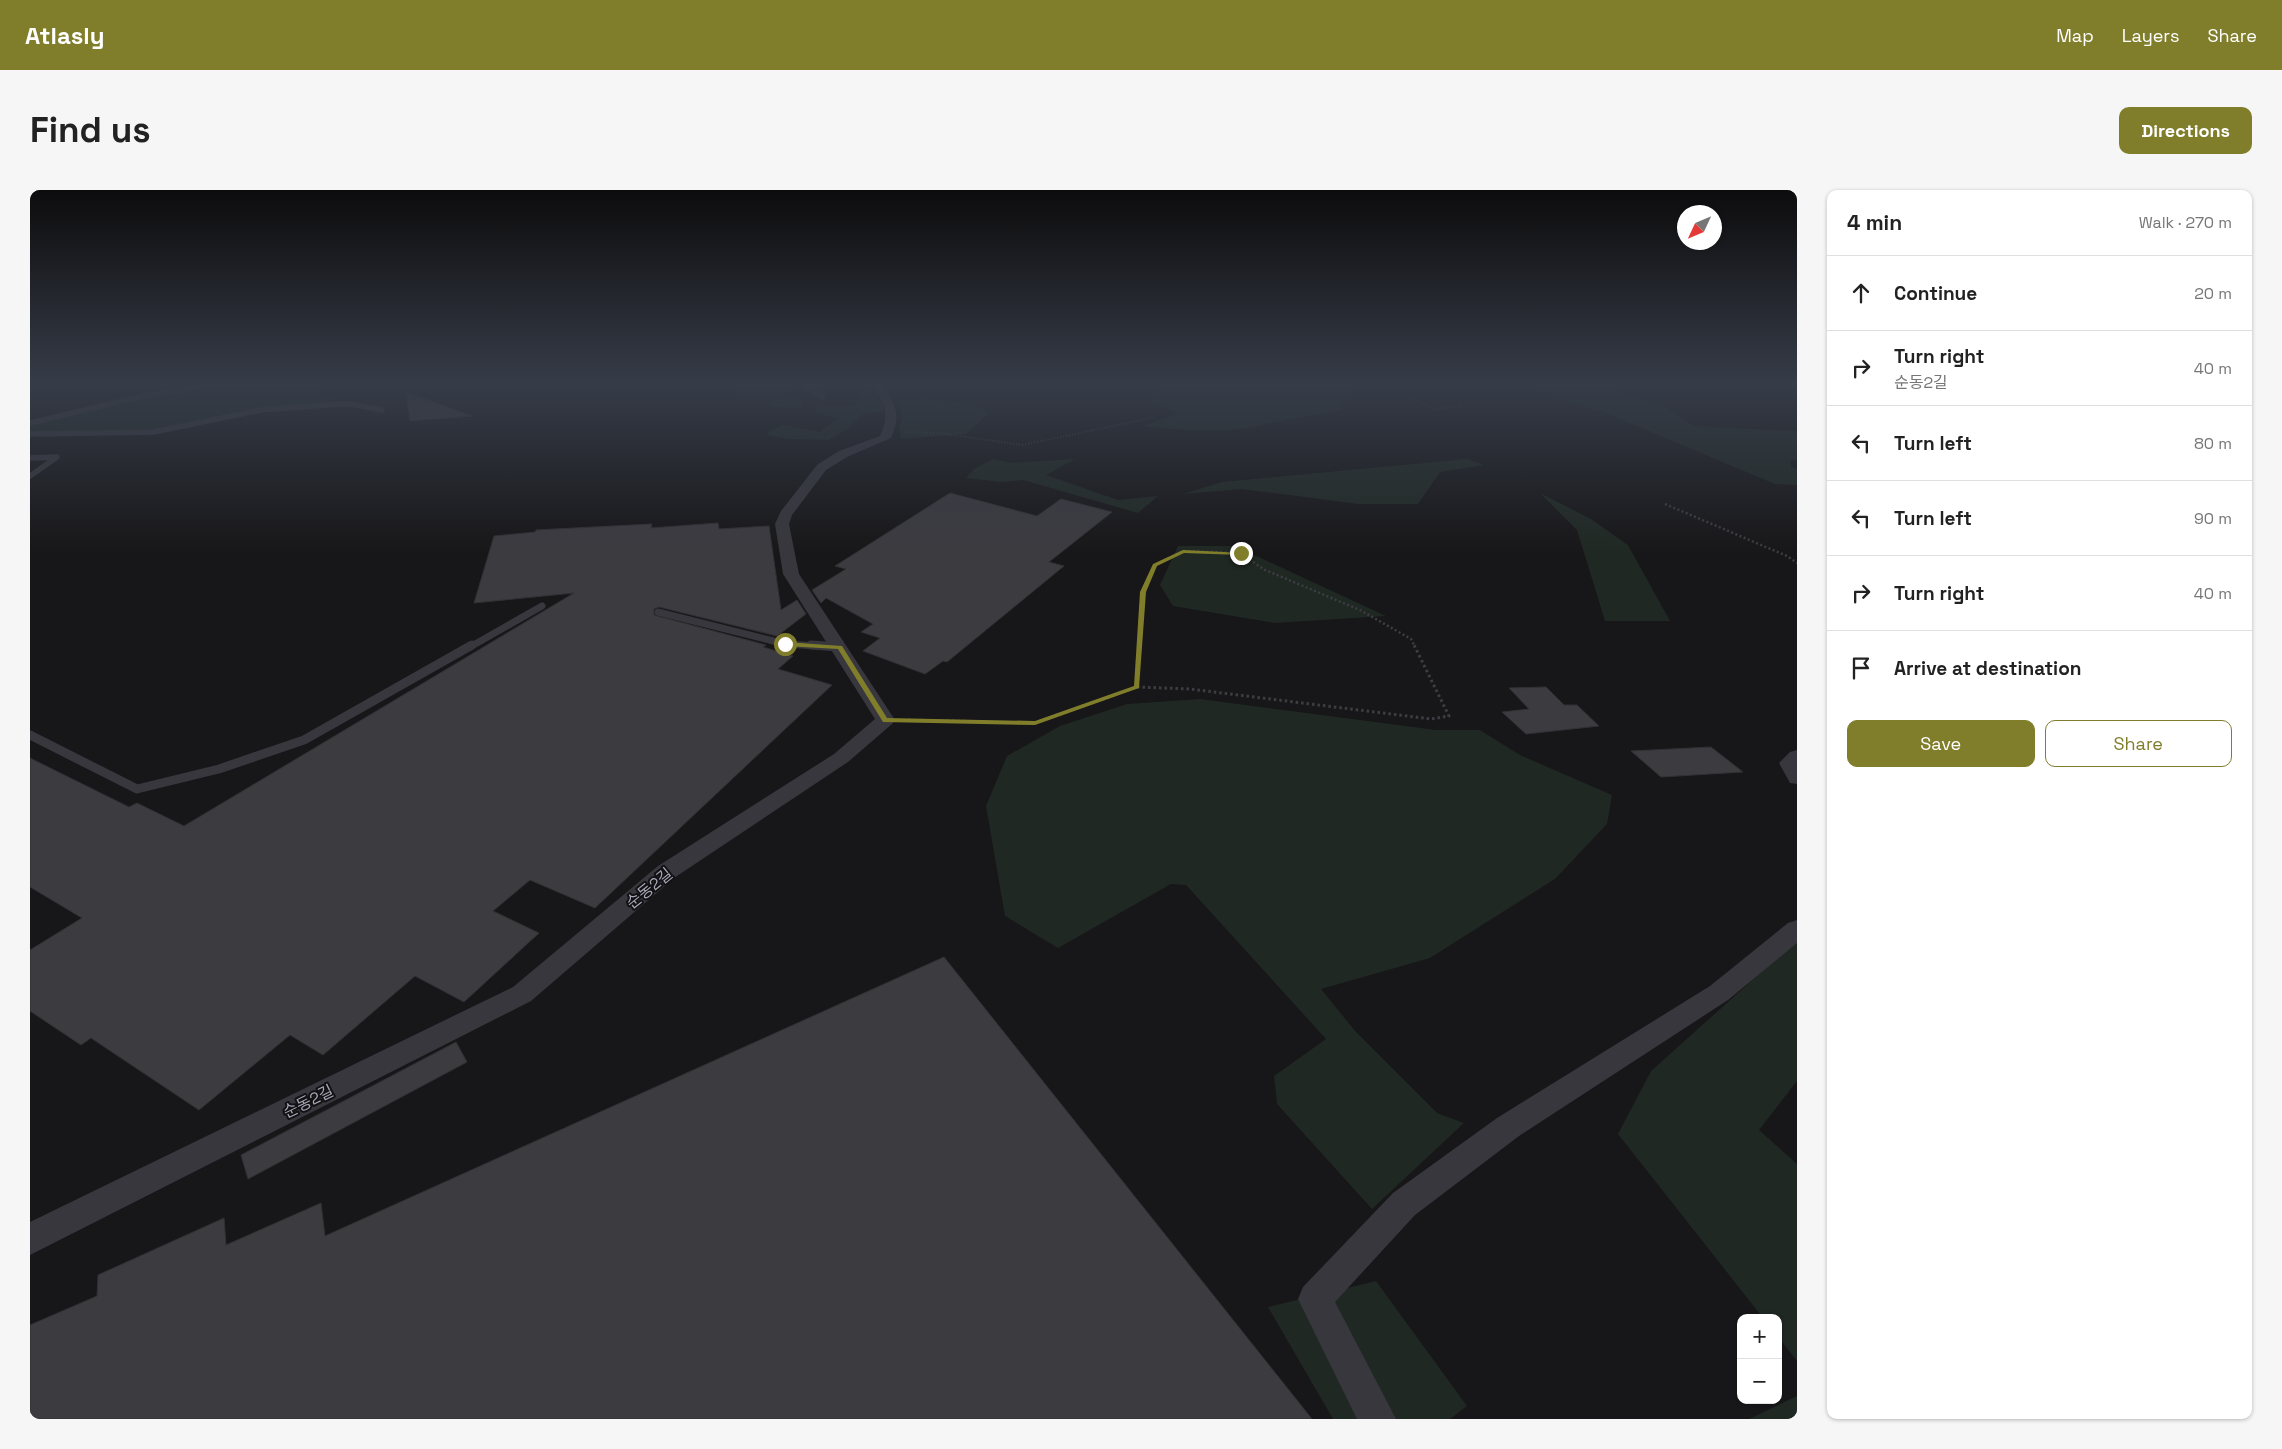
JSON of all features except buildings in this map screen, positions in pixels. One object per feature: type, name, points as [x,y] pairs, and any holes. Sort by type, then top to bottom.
[{"type":"street","points":[[879,440],[843,454],[820,468],[813,481],[786,514],[782,524],[791,574],[840,647],[885,720]]},
{"type":"street","name":"순동2길","points":[[30,1239],[522,994],[666,872],[841,758],[885,720]]},
{"type":"street","points":[[1797,756],[1789,763],[1797,778]]},
{"type":"street","points":[[1377,1419],[1315,1299],[1404,1204],[1508,1127],[1719,993],[1797,929]]},
{"type":"lane","points":[[30,458],[56,457],[30,476]]},
{"type":"lane","points":[[30,735],[137,789],[219,769],[304,740],[542,606]]},
{"type":"lane","points":[[658,612],[785,644],[840,647]]},
{"type":"path","points":[[989,440],[1022,445],[1045,440]]},
{"type":"path","points":[[1665,504],[1787,556],[1797,563]]},
{"type":"path","points":[[885,720],[1035,723],[1137,687],[1190,689],[1431,719],[1449,716],[1412,639],[1360,610],[1263,569],[1241,553],[1183,551],[1155,565],[1143,592],[1137,687]]},
{"type":"shaded area","points":[[1671,440],[1797,440],[1797,460],[1790,461],[1791,467],[1797,469],[1797,485],[1775,484]]},
{"type":"shaded area","points":[[993,459],[1011,463],[1075,459],[1046,475],[1118,500],[1158,496],[1138,513],[1023,480],[1002,482],[966,478],[974,469]]},
{"type":"shaded area","points":[[1467,459],[1484,465],[1440,472],[1418,504],[1358,504],[1242,489],[1183,494],[1222,482]]},
{"type":"shaded area","points":[[1540,493],[1591,519],[1628,545],[1670,621],[1605,621],[1577,530]]},
{"type":"shaded area","points":[[1178,546],[1235,546],[1386,616],[1275,623],[1173,606],[1160,585]]},
{"type":"shaded area","points":[[1200,699],[1436,730],[1480,730],[1520,755],[1612,795],[1607,824],[1555,879],[1430,958],[1321,989],[1356,1032],[1437,1113],[1464,1123],[1372,1209],[1277,1104],[1274,1076],[1326,1039],[1186,885],[1171,884],[1058,948],[1005,916],[986,806],[1007,756],[1060,726],[1127,704]]},
{"type":"shaded area","points":[[1797,940],[1797,1081],[1759,1130],[1797,1164],[1797,1361],[1782,1342],[1782,1314],[1760,1314],[1618,1134],[1651,1071]]},
{"type":"shaded area","points":[[1376,1281],[1467,1406],[1450,1419],[1333,1419],[1268,1307]]},
{"type":"shaded area","points":[[1797,1396],[1797,1419],[1749,1419],[1782,1404]]},
{"type":"route","points":[[785,644],[840,647],[885,720],[973,720],[1035,723],[1137,687],[1143,592],[1155,565],[1183,551],[1241,553]]}]
